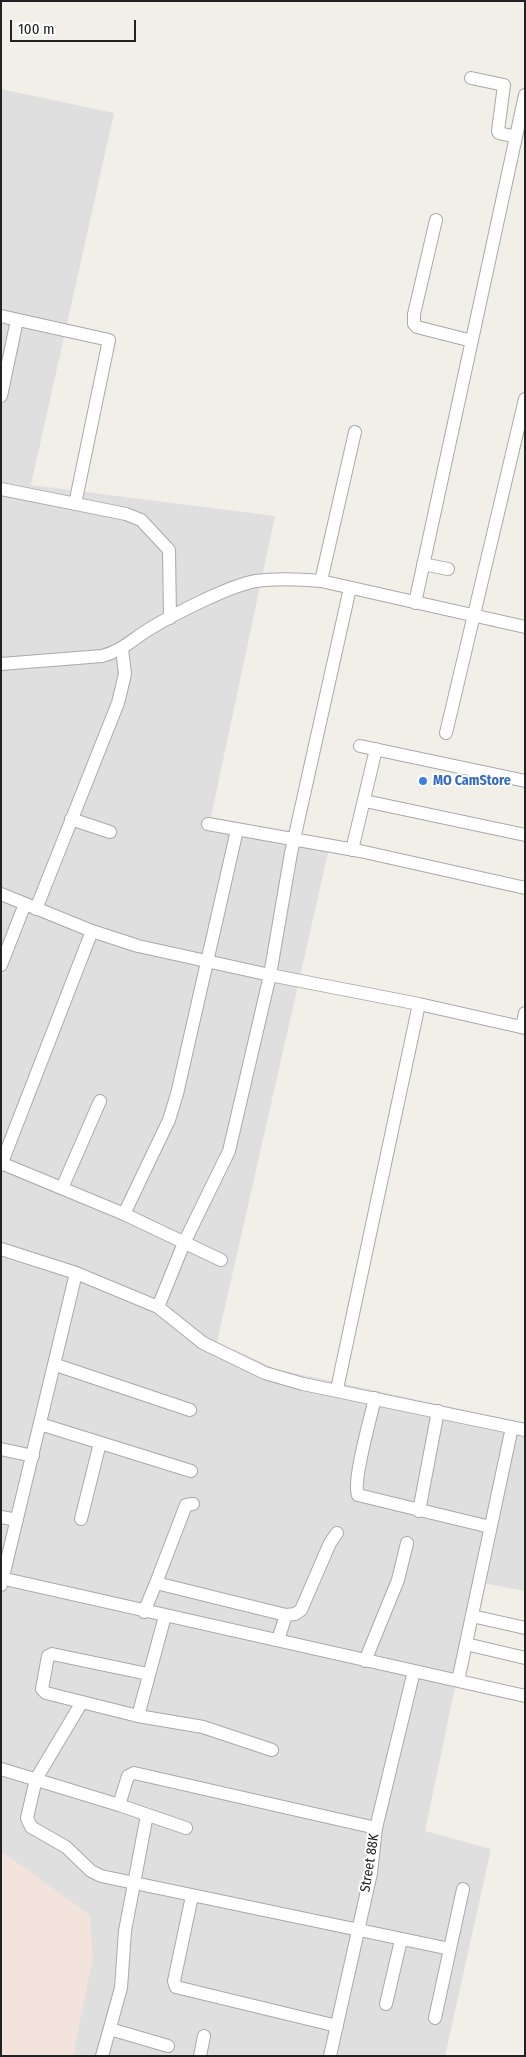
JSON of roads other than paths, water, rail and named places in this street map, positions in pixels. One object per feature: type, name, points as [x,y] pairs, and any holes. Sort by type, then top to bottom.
[{"type":"street","points":[[471,78],[504,85],[498,130],[516,137]]},
{"type":"street","points":[[415,603],[525,94]]},
{"type":"street","points":[[436,220],[414,314],[414,324],[417,327],[472,340]]},
{"type":"street","points":[[1,316],[109,340],[75,504]]},
{"type":"street","points":[[1,396],[17,320]]},
{"type":"street","points":[[446,733],[525,399]]},
{"type":"street","points":[[321,581],[355,432]]},
{"type":"street","points":[[1,489],[126,514],[141,520],[169,550],[170,618]]},
{"type":"street","points":[[423,564],[448,569]]},
{"type":"street","points":[[1,664],[102,656],[122,649],[146,631],[229,590],[255,581],[293,578],[321,581],[525,627]]},
{"type":"street","points":[[158,1307],[184,1243],[229,1151],[270,975],[294,840],[350,588]]},
{"type":"street","points":[[1,965],[71,819],[118,704],[125,674],[122,649]]},
{"type":"street","points":[[360,746],[525,781]]},
{"type":"street","points":[[352,850],[376,749]]},
{"type":"street","points":[[365,801],[525,834]]},
{"type":"street","points":[[71,819],[110,832]]},
{"type":"street","points":[[208,824],[352,850],[525,888]]},
{"type":"street","points":[[124,1214],[169,1120],[208,961],[236,830]]},
{"type":"street","points":[[1,894],[92,931],[138,946],[523,1027],[525,1013]]},
{"type":"street","points":[[92,931],[1,1164],[124,1214],[221,1260]]},
{"type":"street","points":[[337,1390],[419,1004]]},
{"type":"street","points":[[62,1188],[100,1101]]},
{"type":"street","points":[[1,1249],[76,1273],[158,1307],[203,1343],[265,1372],[303,1384],[519,1429],[490,1527],[458,1681]]},
{"type":"street","points":[[76,1273],[56,1365],[2,1581],[278,1640],[525,1696]]},
{"type":"street","points":[[56,1365],[190,1410]]},
{"type":"street","points":[[375,1398],[355,1490],[358,1495],[362,1498],[490,1527]]},
{"type":"street","points":[[419,1511],[438,1411]]},
{"type":"street","points":[[40,1424],[191,1471]]},
{"type":"street","points":[[81,1519],[100,1443]]},
{"type":"street","points":[[1,1449],[33,1456]]},
{"type":"street","points":[[144,1612],[180,1517],[186,1505],[193,1504]]},
{"type":"street","points":[[1,1516],[18,1520]]},
{"type":"street","points":[[156,1583],[286,1615],[295,1614],[301,1610],[330,1543],[337,1533]]},
{"type":"street","points":[[365,1661],[398,1580],[407,1543]]},
{"type":"street","points":[[278,1640],[286,1615]]},
{"type":"street","points":[[138,1716],[165,1616]]},
{"type":"street","points":[[472,1616],[525,1628]]},
{"type":"street","points":[[466,1644],[525,1658]]},
{"type":"street","points":[[148,1674],[52,1654],[48,1656],[42,1689],[46,1693],[138,1716],[203,1728],[272,1750]]},
{"type":"street","name":"Street 88K","points":[[330,2056],[371,1873],[376,1828],[414,1671]]},
{"type":"street","points":[[82,1702],[36,1779],[27,1818],[31,1827],[66,1847],[91,1870],[101,1876],[133,1881],[192,1896],[450,1949]]},
{"type":"street","points":[[1,1769],[120,1805],[186,1828]]},
{"type":"street","points":[[120,1805],[128,1776],[134,1773],[376,1828]]},
{"type":"street","points":[[102,2056],[120,1988],[125,1931],[147,1815]]},
{"type":"street","points":[[434,2018],[463,1889]]},
{"type":"street","points":[[192,1896],[174,1981],[176,1987],[337,2026]]},
{"type":"street","points":[[386,2004],[401,1940]]},
{"type":"street","points":[[110,2029],[168,2046]]},
{"type":"street","points":[[200,2056],[204,2036]]},
{"type":"place","name":"MO CamStore","points":[[423,781]]}]
